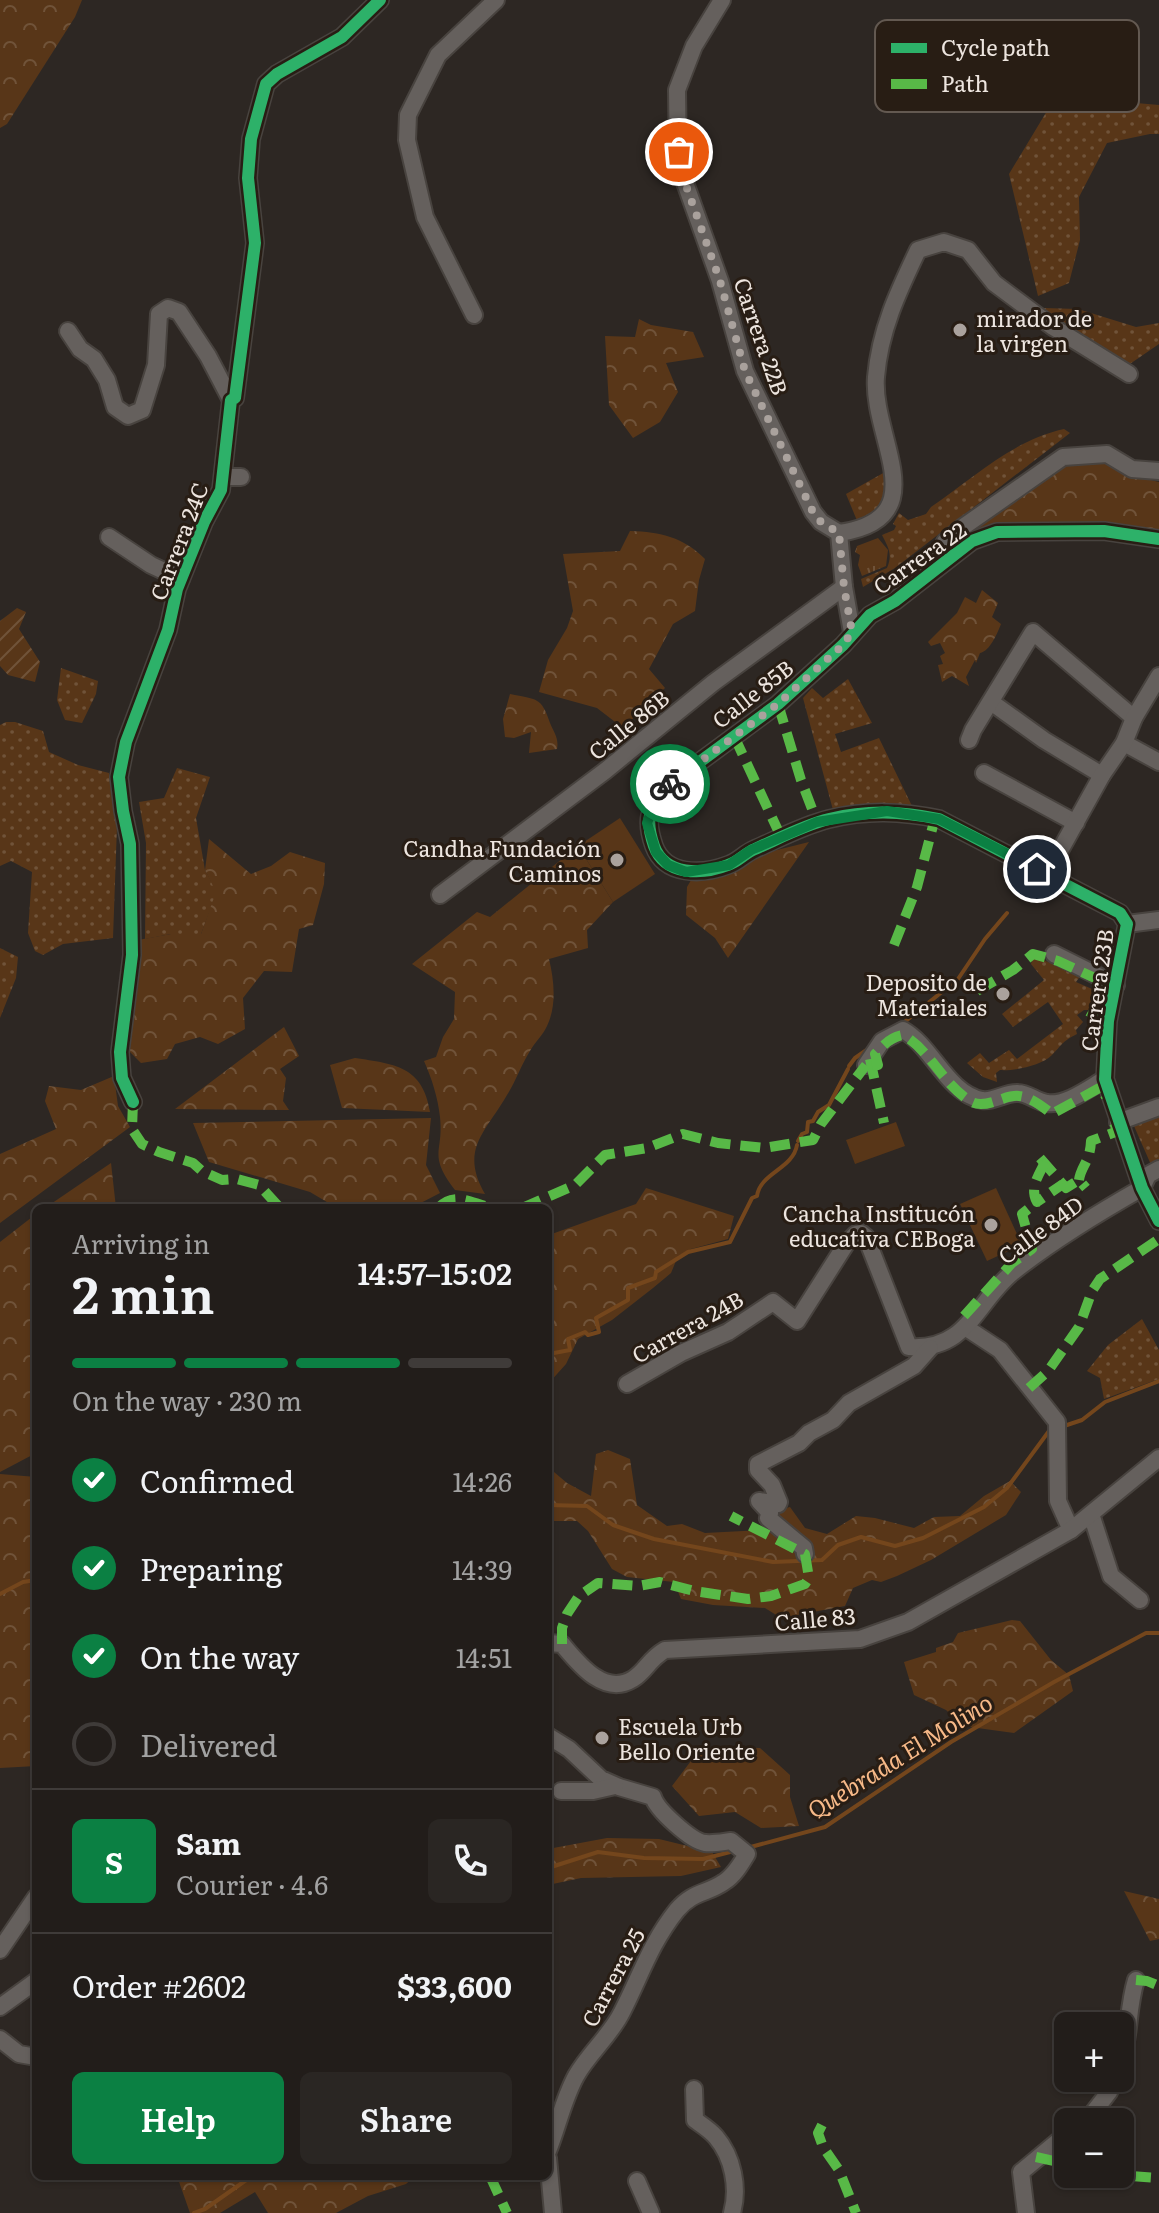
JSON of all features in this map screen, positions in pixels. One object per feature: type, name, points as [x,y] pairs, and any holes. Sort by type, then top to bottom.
[{"type":"street","name":"Carrera 24C","points":[[133,1102],[122,1078],[121,1062],[132,955],[130,844],[119,777],[126,742],[168,630],[181,579],[221,490],[255,243],[248,178],[251,139],[266,84],[277,74],[342,37],[380,0]]},
{"type":"street","points":[[474,315],[425,217],[407,140],[407,125],[408,115],[438,55],[496,0]]},
{"type":"street","name":"Carrera 22B","points":[[722,0],[695,43],[677,90],[678,163],[720,281],[745,371],[813,512],[821,522],[839,533]]},
{"type":"street","points":[[852,632],[844,590],[839,533],[870,526],[890,506],[893,494],[891,466],[876,390],[879,347],[897,291],[918,250],[944,242],[968,250],[994,283],[1053,327],[1129,374]]},
{"type":"street","points":[[68,331],[80,349],[94,359],[101,369],[112,391],[115,407],[128,416],[142,410],[156,365],[159,314],[168,308],[179,312],[208,356],[231,400]]},
{"type":"street","points":[[927,575],[936,564],[945,542],[1063,457],[1107,454],[1132,469],[1159,471]]},
{"type":"street","points":[[223,477],[241,477]]},
{"type":"street","name":"Carrera 22","points":[[852,632],[964,545],[997,532],[1104,531],[1159,539]]},
{"type":"street","points":[[109,537],[151,565],[181,579]]},
{"type":"street","name":"Calle 86B","points":[[440,895],[594,780],[713,683],[844,590]]},
{"type":"street","name":"Calle 85B","points":[[852,632],[843,645],[778,704],[663,789],[647,823],[656,852],[668,865],[686,872],[729,865],[751,850],[832,818],[887,811],[939,819]]},
{"type":"street","points":[[969,740],[1033,632],[1134,718]]},
{"type":"street","points":[[1047,874],[1102,775],[1124,743],[1134,718],[1159,676]]},
{"type":"street","points":[[991,702],[1044,740],[1102,775]]},
{"type":"street","points":[[1124,743],[1159,762]]},
{"type":"street","points":[[984,773],[1076,823]]},
{"type":"street","name":"Carrera 23B","points":[[939,819],[1120,913],[1127,924],[1108,1021],[1105,1079],[1142,1188],[1159,1221]]},
{"type":"street","points":[[1127,924],[1159,920]]},
{"type":"street","points":[[1054,954],[1116,985]]},
{"type":"street","points":[[866,1065],[882,1041],[903,1030],[927,1050],[953,1082],[971,1097],[984,1101],[1022,1093],[1047,1103],[1058,1102],[1105,1079]]},
{"type":"street","points":[[1118,1122],[1159,1107]]},
{"type":"street","name":"Calle 84D","points":[[805,1554],[804,1548],[768,1518],[770,1513],[759,1501],[779,1502],[772,1485],[758,1470],[758,1464],[799,1443],[809,1433],[833,1420],[849,1403],[914,1366],[930,1348],[965,1327],[1011,1274],[1142,1188],[1148,1175],[1159,1169]]},
{"type":"street","name":"Carrera 24B","points":[[627,1384],[681,1353],[728,1332],[773,1302],[797,1321],[846,1244],[861,1233],[866,1237],[909,1347],[930,1348]]},
{"type":"street","points":[[965,1327],[1000,1350],[1058,1430],[1058,1501],[1071,1530]]},
{"type":"street","name":"Calle 83","points":[[552,1643],[562,1644],[589,1675],[624,1683],[636,1678],[652,1657],[665,1650],[860,1639],[908,1622],[1071,1530],[1159,1458]]},
{"type":"street","points":[[1091,1514],[1111,1576],[1140,1600]]},
{"type":"street","name":"Carrera 25","points":[[552,1738],[569,1749],[601,1779],[653,1797],[662,1812],[693,1838],[705,1843],[731,1841],[747,1854],[723,1883],[697,1892],[679,1907],[661,1932],[647,1954],[611,2032],[576,2076],[562,2105],[552,2138]]},
{"type":"street","points":[[561,1791],[593,1791],[615,1786]]},
{"type":"street","points":[[0,1950],[32,1903]]},
{"type":"street","points":[[1128,2012],[1136,1980]]},
{"type":"street","points":[[0,2007],[32,1984]]},
{"type":"street","points":[[0,2039],[19,2054],[32,2056]]},
{"type":"street","points":[[694,2089],[695,2120],[717,2138],[735,2176],[732,2213]]},
{"type":"street","points":[[1097,2108],[1109,2092]]},
{"type":"street","points":[[1026,2213],[1021,2172],[1054,2145]]},
{"type":"street","points":[[550,2180],[553,2213]]},
{"type":"street","points":[[637,2181],[651,2213]]},
{"type":"green space","points":[[0,0],[82,0],[75,17],[7,124],[0,128]]},
{"type":"green space","points":[[1139,103],[1159,105],[1159,134],[1107,143],[1079,197],[1080,240],[1069,283],[1038,296],[1009,174],[1046,112],[1139,112]]},
{"type":"green space","points":[[1043,308],[1078,309],[1136,327],[1159,323],[1159,344],[1124,368],[1040,311]]},
{"type":"green space","points":[[639,319],[651,325],[693,332],[704,357],[666,363],[678,392],[660,422],[633,438],[609,405],[605,336],[635,337]]},
{"type":"green space","points":[[1064,429],[1070,433],[895,568],[863,587],[861,579],[887,568],[890,555],[882,535],[894,530],[896,526],[893,524],[899,513],[908,520],[926,514],[931,507],[1010,451]]},
{"type":"green space","points":[[1101,459],[1130,475],[1159,482],[1159,535],[1001,531],[957,540],[1076,460]]},
{"type":"green space","points":[[885,472],[888,500],[858,523],[846,494]]},
{"type":"green space","points":[[630,531],[671,537],[688,545],[705,559],[695,611],[673,624],[649,669],[665,688],[623,728],[597,708],[539,692],[548,660],[573,611],[563,554],[620,551]]},
{"type":"green space","points":[[878,538],[888,550],[886,566],[862,576],[858,565],[860,555],[855,552],[857,546]]},
{"type":"green space","points":[[982,590],[998,603],[992,617],[1001,624],[990,646],[980,653],[966,677],[969,686],[952,676],[942,682],[938,665],[943,664],[940,656],[945,653],[940,643],[931,646],[928,642],[957,613],[965,597],[976,603]]},
{"type":"green space","points":[[17,608],[26,612],[19,629],[40,662],[35,682],[8,675],[0,666],[0,621]]},
{"type":"green space","points":[[61,668],[98,681],[96,694],[82,723],[65,720],[57,700]]},
{"type":"green space","points":[[848,679],[872,723],[835,734],[841,752],[879,738],[912,806],[833,810],[803,698],[812,688],[823,698]]},
{"type":"green space","points":[[510,694],[541,704],[556,736],[557,749],[529,753],[531,732],[514,738],[505,737],[503,719]]},
{"type":"green space","points":[[6,722],[43,731],[49,752],[78,765],[109,773],[117,826],[113,938],[63,944],[43,955],[35,951],[28,933],[32,872],[11,861],[0,866],[0,725]]},
{"type":"green space","points":[[177,768],[210,777],[196,818],[205,870],[217,892],[201,934],[171,934],[145,939],[146,843],[139,802],[164,798]]},
{"type":"green space","name":"Candha Fundación Caminos","points":[[620,818],[655,874],[613,902],[578,846]]},
{"type":"green space","points":[[209,839],[251,874],[271,866],[290,852],[325,863],[324,884],[313,925],[299,929],[292,972],[264,971],[243,998],[245,1029],[218,1044],[200,1037],[175,1044],[167,1059],[141,1063],[127,1049],[138,940],[171,934],[201,934],[216,892],[205,870]]},
{"type":"green space","points":[[809,842],[728,958],[715,938],[686,915],[687,887],[697,870]]},
{"type":"green space","points":[[578,846],[613,902],[587,930],[588,948],[549,959],[554,992],[550,1018],[484,1131],[475,1153],[478,1178],[485,1194],[455,1190],[439,1160],[439,1110],[424,1061],[436,1057],[454,1019],[455,992],[412,964],[477,912],[490,917]]},
{"type":"green space","points":[[0,948],[18,957],[16,978],[0,1018]]},
{"type":"green space","points":[[1033,956],[1081,975],[1076,982],[1099,992],[1097,1003],[1091,1010],[1077,1015],[1083,1022],[1076,1030],[1077,1034],[1047,1059],[1027,1067],[1000,1070],[996,1073],[997,1082],[983,1077],[967,1063],[980,1053],[989,1063],[1009,1050],[1017,1059],[1063,1024],[1048,1002],[1013,1027],[1002,1014],[1044,980],[1031,964]]},
{"type":"green space","points":[[284,1027],[299,1056],[280,1069],[286,1078],[283,1101],[289,1110],[175,1109]]},
{"type":"green space","points":[[355,1058],[382,1062],[413,1076],[421,1085],[430,1112],[342,1108],[330,1065]]},
{"type":"green space","points":[[114,1076],[118,1106],[130,1127],[0,1223],[0,1154],[56,1129],[45,1101],[49,1086],[81,1090]]},
{"type":"green space","points":[[1159,1116],[1159,1164],[1152,1167],[1134,1126]]},
{"type":"green space","points":[[431,1118],[426,1165],[440,1193],[419,1204],[330,1204],[310,1192],[209,1162],[193,1123]]},
{"type":"green space","points":[[896,1122],[905,1146],[855,1164],[846,1140]]},
{"type":"green space","points":[[111,1163],[116,1204],[51,1204]]},
{"type":"green space","points":[[646,1188],[734,1216],[728,1239],[691,1249],[678,1256],[671,1273],[653,1288],[612,1320],[578,1339],[566,1364],[552,1380],[552,1234],[636,1204]]},
{"type":"green space","name":"Cancha Institucón educativa CEBoga","points":[[996,1188],[1022,1245],[987,1261],[960,1204]]},
{"type":"green space","points":[[32,1217],[32,1455],[0,1472],[0,1242]]},
{"type":"green space","points":[[1142,1319],[1159,1350],[1159,1379],[1104,1399],[1100,1378],[1087,1371],[1108,1345]]},
{"type":"green space","points":[[608,1450],[630,1459],[637,1505],[667,1526],[682,1524],[705,1533],[763,1530],[776,1511],[790,1507],[805,1528],[827,1534],[856,1516],[914,1528],[934,1517],[960,1516],[984,1496],[1010,1481],[1021,1492],[1006,1515],[931,1560],[881,1582],[872,1580],[853,1588],[845,1606],[781,1618],[765,1608],[713,1605],[681,1599],[674,1582],[627,1577],[612,1569],[588,1531],[577,1521],[552,1521],[552,1470],[591,1496],[596,1454]]},
{"type":"green space","points":[[0,1474],[32,1477],[32,1766],[0,1768]]},
{"type":"green space","points":[[1012,1620],[1020,1621],[1051,1660],[1069,1675],[1073,1691],[1014,1733],[963,1726],[946,1710],[914,1695],[904,1662],[936,1652],[936,1648],[953,1642],[958,1633]]},
{"type":"green space","points":[[723,1747],[760,1748],[790,1775],[790,1797],[799,1826],[761,1828],[735,1812],[699,1816],[672,1786],[697,1753]]},
{"type":"green space","points":[[607,1838],[659,1839],[712,1852],[721,1867],[681,1876],[581,1878],[552,1884],[552,1848]]},
{"type":"green space","points":[[1124,1891],[1159,1899],[1159,1939],[1150,1941]]},
{"type":"green space","points":[[178,2180],[410,2180],[368,2196],[336,2213],[268,2213],[255,2192],[220,2213],[190,2213]]},
{"type":"waterway","points":[[902,1024],[958,979],[1007,913]]},
{"type":"waterway","points":[[849,1066],[868,1049]]},
{"type":"waterway","points":[[798,1141],[807,1132],[808,1122],[829,1105],[848,1069]]},
{"type":"waterway","points":[[552,1354],[570,1350],[568,1339],[585,1332],[588,1335],[599,1332],[596,1318],[628,1300],[628,1288],[655,1278],[656,1272],[688,1252],[730,1242],[752,1198],[757,1196],[764,1182],[789,1160],[797,1145]]},
{"type":"waterway","points":[[1061,1427],[1082,1420],[1105,1402],[1159,1381]]},
{"type":"waterway","points":[[552,1505],[587,1506],[613,1525],[654,1539],[773,1562],[822,1560],[838,1545],[861,1537],[895,1546],[923,1538],[984,1507],[1007,1488],[1049,1431],[1053,1430]]},
{"type":"waterway","points":[[0,1594],[32,1581]]},
{"type":"waterway","name":"Quebrada El Molino","points":[[747,1848],[825,1827],[951,1742],[1054,1682],[1146,1633],[1159,1633]]},
{"type":"waterway","name":"Quebrada El Molino","points":[[552,1867],[598,1852],[644,1858],[703,1859],[734,1851]]},
{"type":"waterway","name":"Quebrada El Molino","points":[[194,2213],[205,2209],[246,2180]]},
{"type":"marked path","points":[[778,704],[817,822]]},
{"type":"marked path","points":[[734,736],[782,839]]},
{"type":"marked path","points":[[894,945],[917,887],[935,818]]},
{"type":"marked path","points":[[977,991],[1033,954],[1058,961],[1108,984],[1107,998],[1102,1000],[1100,1008],[1095,1009],[1090,1018]]},
{"type":"marked path","points":[[872,1066],[878,1065],[875,1054],[891,1040],[903,1035],[921,1049],[960,1094],[976,1104],[1019,1096],[1032,1100],[1052,1114],[1101,1087],[1106,1097]]},
{"type":"marked path","points":[[870,1059],[884,1123]]},
{"type":"marked path","points":[[531,1204],[575,1185],[605,1155],[647,1148],[683,1134],[718,1143],[764,1148],[813,1140],[821,1124],[866,1065]]},
{"type":"marked path","points":[[133,1102],[132,1129],[142,1144],[193,1163],[222,1180],[237,1179],[259,1185],[276,1204]]},
{"type":"marked path","points":[[1079,1180],[1091,1141],[1118,1131],[1114,1123]]},
{"type":"marked path","points":[[1040,1158],[1066,1188],[1079,1180],[1086,1188]]},
{"type":"marked path","points":[[1045,1162],[1034,1187],[1037,1202],[1063,1184]]},
{"type":"marked path","points":[[443,1204],[458,1199],[479,1204]]},
{"type":"marked path","points":[[964,1316],[1012,1263],[1032,1249],[1022,1214],[1037,1202]]},
{"type":"marked path","points":[[1029,1388],[1048,1371],[1079,1327],[1092,1291],[1100,1279],[1159,1239]]},
{"type":"marked path","points":[[562,1644],[562,1628],[567,1614],[579,1596],[598,1583],[638,1586],[660,1582],[748,1599],[771,1596],[805,1584],[809,1578],[805,1554],[731,1516]]},
{"type":"marked path","points":[[1136,1980],[1159,1986]]},
{"type":"marked path","points":[[822,2125],[818,2133],[823,2147],[839,2170],[856,2213]]},
{"type":"marked path","points":[[1036,2157],[1054,2161]]},
{"type":"marked path","points":[[1134,2176],[1159,2178]]},
{"type":"marked path","points":[[492,2180],[507,2213]]},
{"type":"cycle path","points":[[133,1102],[122,1078],[120,1052],[132,955],[130,844],[119,777],[126,742],[168,630],[177,589],[204,522],[221,490],[255,243],[248,178],[251,139],[266,84],[277,74],[342,37],[380,0]]},
{"type":"cycle path","points":[[1159,539],[1104,531],[997,532],[972,541],[895,601],[870,615],[843,645],[778,704],[663,789],[649,822],[659,856],[675,868],[696,871],[732,864],[755,849],[829,819],[884,813],[939,819],[1120,913],[1127,924],[1108,1021],[1105,1079],[1142,1188],[1159,1221]]},
{"type":"way so far","points":[[670,784],[778,704],[843,645],[852,632],[839,533],[821,522],[813,512],[745,371],[720,281],[678,163],[679,152]]},
{"type":"place","name":"mirador de la virgen","points":[[960,330]]},
{"type":"place","name":"Candha Fundación Caminos","points":[[617,860]]},
{"type":"place","name":"Deposito de Materiales","points":[[1003,994]]},
{"type":"place","name":"Cancha Institucón educativa CEBoga","points":[[991,1225]]},
{"type":"place","name":"Escuela Urb Bello Oriente","points":[[602,1738]]},
{"type":"route","points":[[670,784],[654,804],[647,823],[656,852],[668,865],[686,872],[729,865],[751,850],[817,822],[887,811],[939,819],[1037,869]]}]
